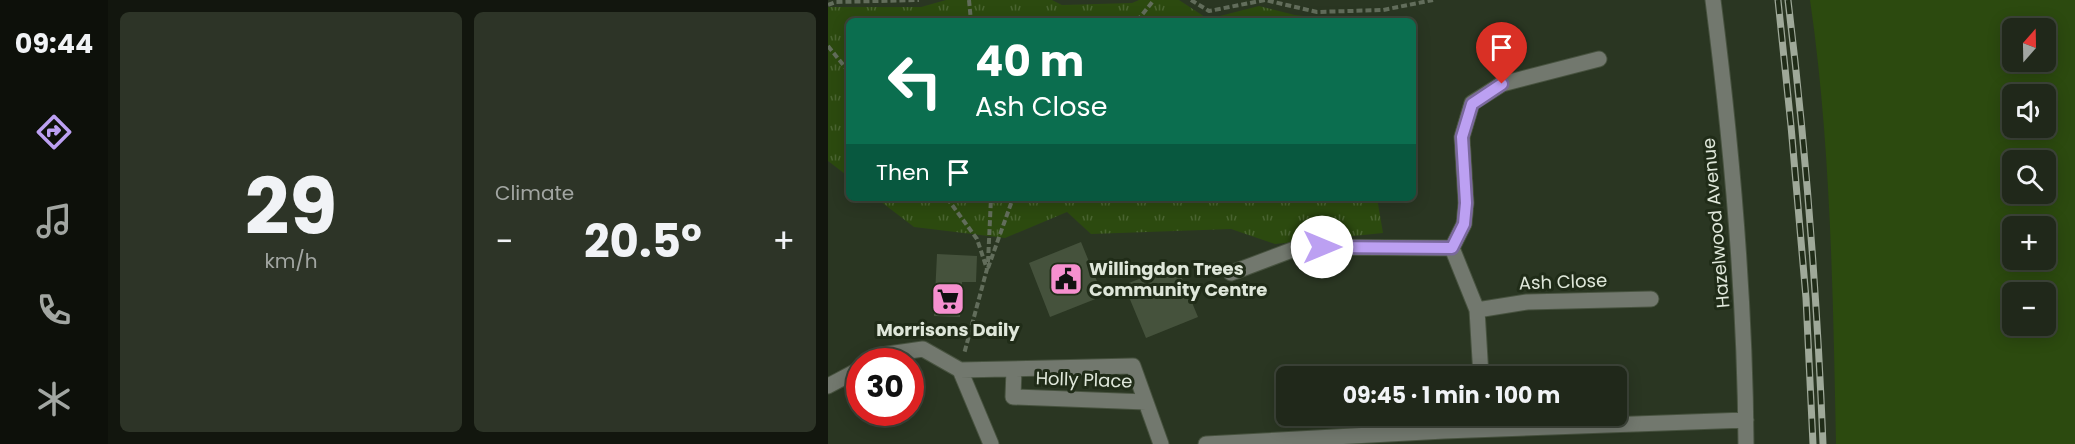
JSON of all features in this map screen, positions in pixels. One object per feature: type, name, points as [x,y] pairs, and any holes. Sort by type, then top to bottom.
[{"type":"street","name":"Hazelwood Avenue","points":[[1713,0],[1721,63],[1743,313],[1746,444]]},
{"type":"street","points":[[1480,366],[1477,310],[1452,248],[1464,224],[1466,203],[1462,137],[1472,104],[1502,84],[1599,59]]},
{"type":"street","points":[[1231,273],[1300,247],[1452,248]]},
{"type":"street","name":"Ash Close","points":[[1477,310],[1527,302],[1651,299]]},
{"type":"street","name":"Holly Place","points":[[924,351],[960,370],[1133,366],[1161,444]]},
{"type":"street","name":"Holly Place","points":[[1014,369],[1013,397],[1146,402]]},
{"type":"street","points":[[960,370],[991,444]]},
{"type":"street","points":[[828,386],[846,376]]},
{"type":"street","points":[[1627,421],[1746,420]]},
{"type":"street","points":[[1206,444],[1333,441],[1458,426]]},
{"type":"path","points":[[828,5],[836,2],[919,0]]},
{"type":"path","points":[[969,0],[971,18]]},
{"type":"path","points":[[1139,18],[1154,0]]},
{"type":"path","points":[[1191,0],[1209,11],[1265,0],[1317,12],[1383,10],[1432,0]]},
{"type":"path","points":[[828,46],[846,68]]},
{"type":"path","points":[[949,201],[977,239],[987,269]]},
{"type":"path","points":[[987,269],[991,201]]},
{"type":"path","points":[[960,370],[987,269],[1012,201]]},
{"type":"green space","points":[[946,0],[1052,0],[1062,5],[1179,0],[1206,18],[846,18],[846,175],[828,161],[828,7],[921,7]]},
{"type":"green space","points":[[1810,0],[2075,0],[2075,444],[1836,444],[1830,221],[1822,110]]},
{"type":"green space","points":[[1259,6],[1295,15],[1321,18],[1212,18]]},
{"type":"green space","points":[[880,201],[1378,201],[1383,233],[1275,244],[1231,229],[1091,234],[1067,212],[1005,238],[914,227]]},
{"type":"building","name":"Willingdon Trees Community Centre","points":[[1081,242],[1103,296],[1050,317],[1029,263]]},
{"type":"building","name":"Morrisons Daily","points":[[937,254],[977,256],[976,282],[962,282],[960,317],[934,316]]},
{"type":"building","points":[[1176,264],[1198,317],[1146,338],[1124,285]]},
{"type":"railway","points":[[1778,0],[1806,298],[1813,444]]},
{"type":"railway","points":[[1788,0],[1810,222],[1823,444]]},
{"type":"place","name":"Willingdon Trees Community Centre","points":[[1066,279]]},
{"type":"place","name":"Morrisons Daily","points":[[948,299]]},
{"type":"route","points":[[1322,247],[1452,248],[1464,224],[1466,203],[1462,137],[1472,104],[1502,84]]}]
